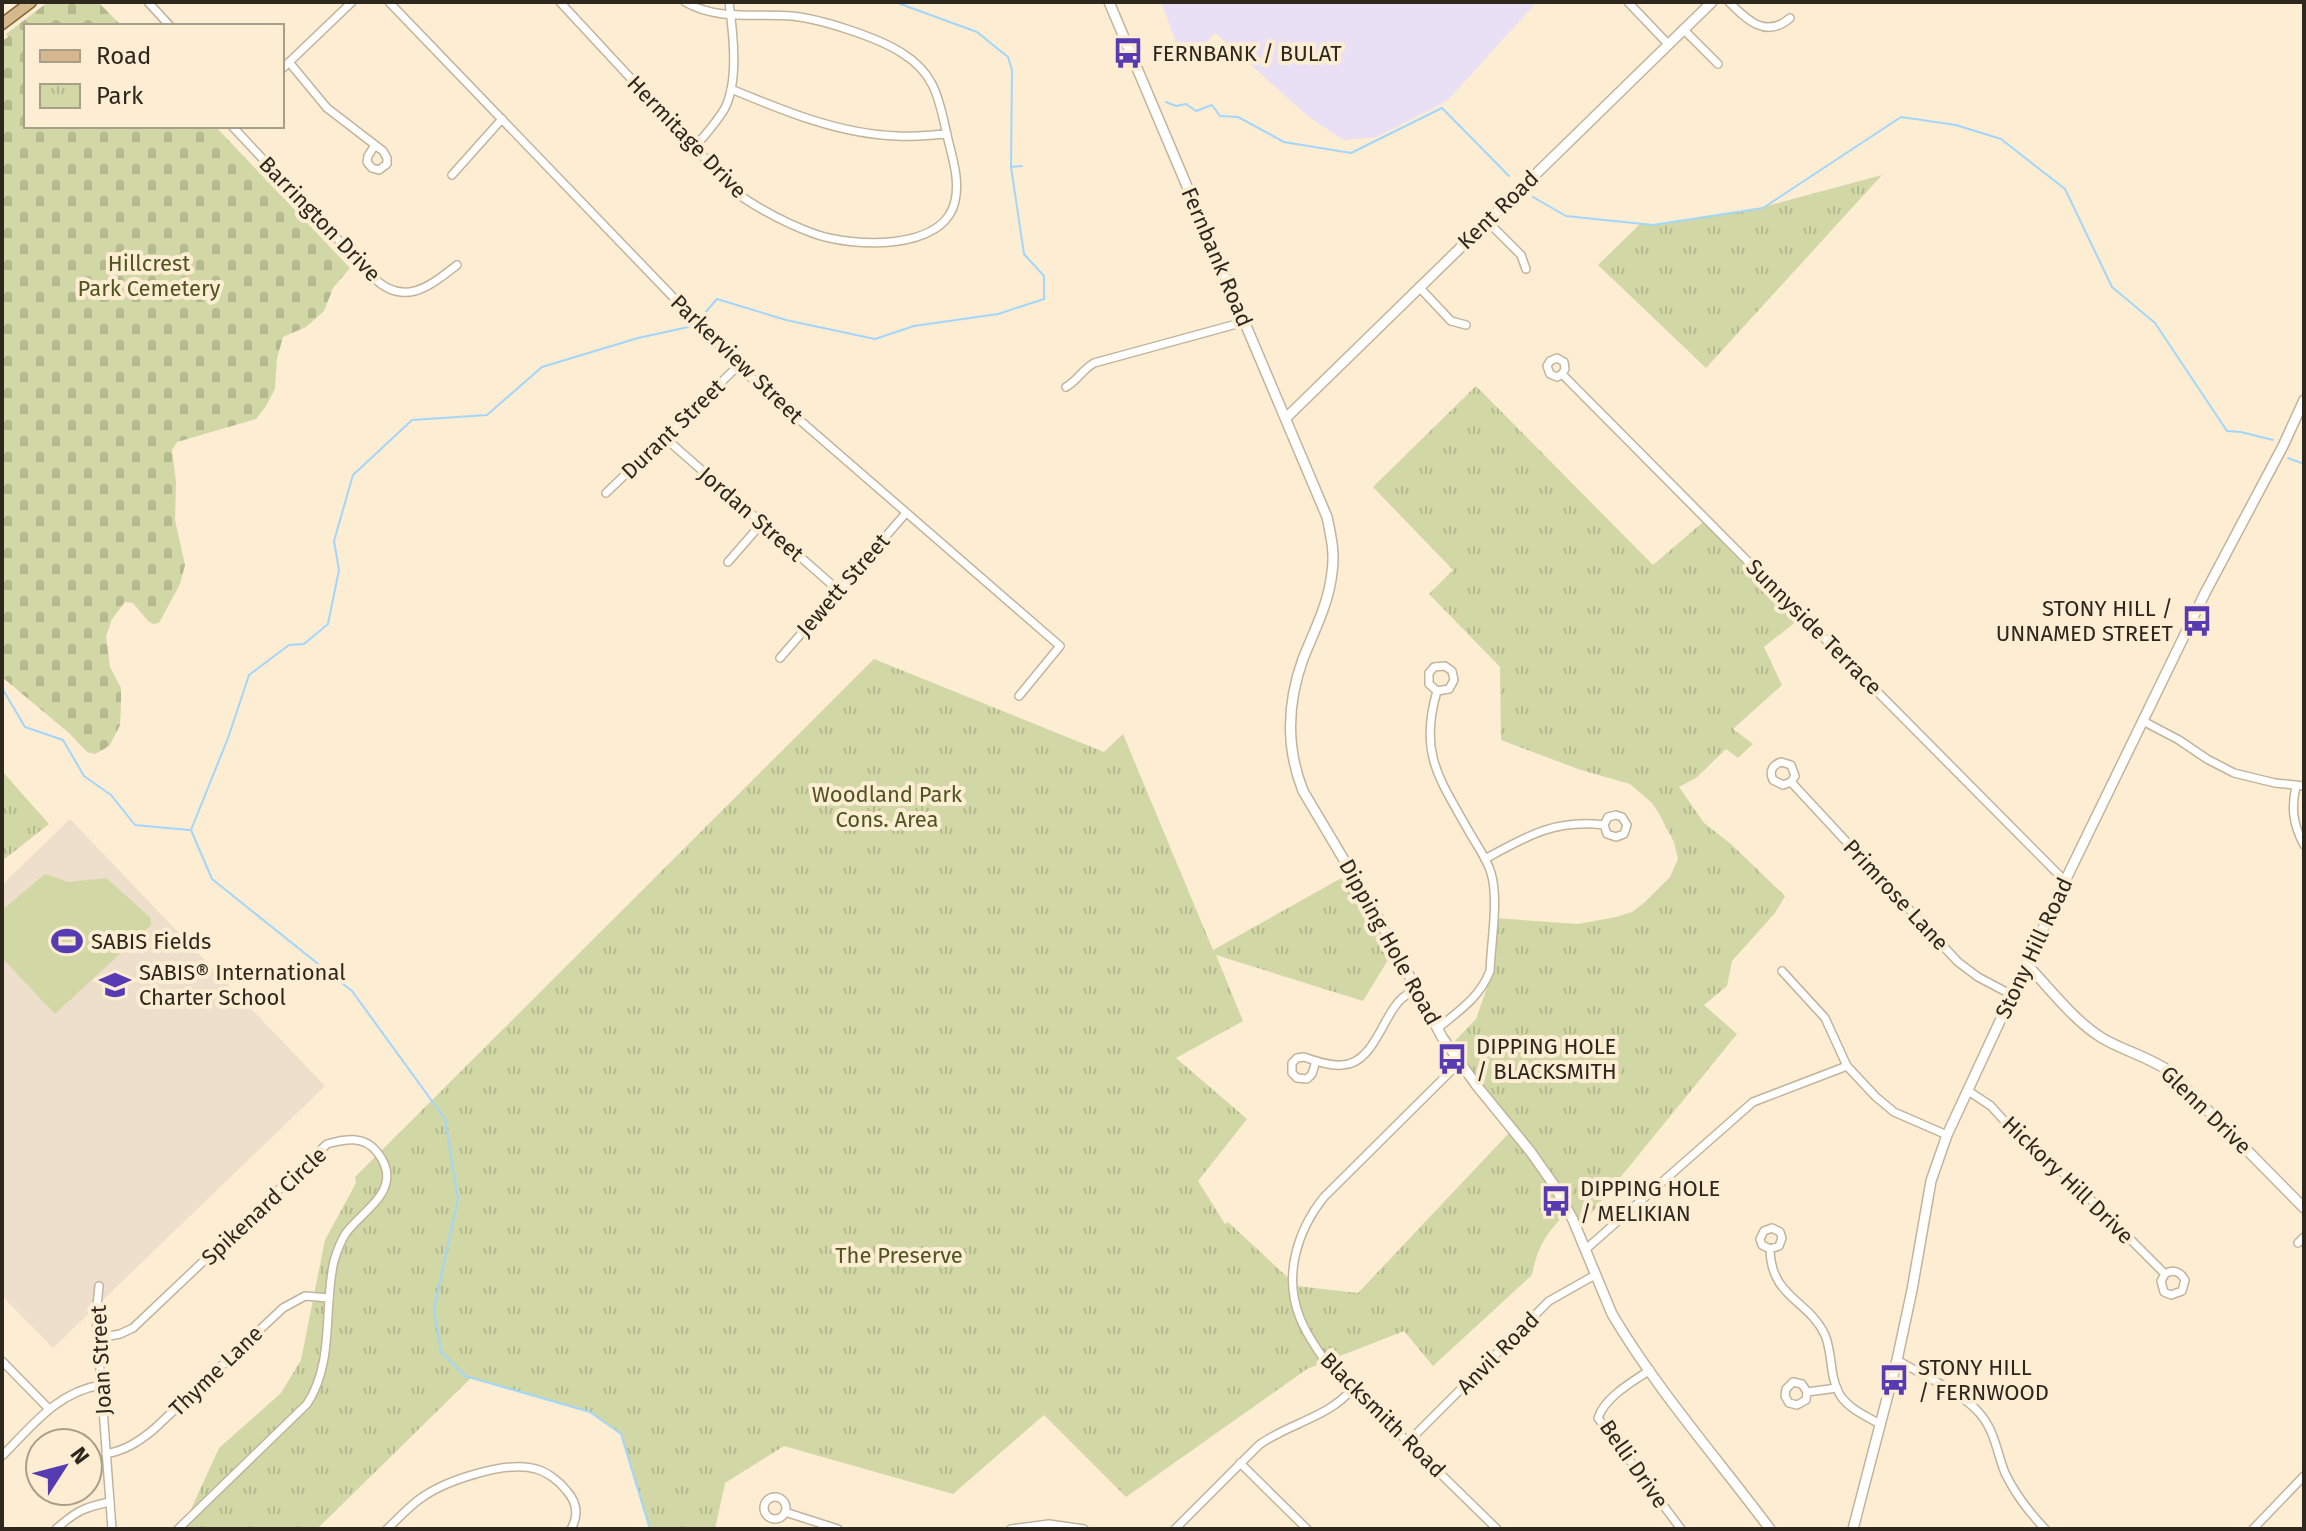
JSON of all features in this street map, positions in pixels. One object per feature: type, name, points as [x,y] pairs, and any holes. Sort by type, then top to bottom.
[{"type":"main road","name":"Fernbank Road","points":[[1109,2],[1325,512]]},
{"type":"main road","name":"Kent Road","points":[[1286,418],[1712,2]]},
{"type":"main road","points":[[2,24],[27,3]]},
{"type":"main road","name":"Stony Hill Road","points":[[1853,1529],[1897,1360],[1931,1181],[1947,1135],[2065,881],[2205,593],[2304,400]]},
{"type":"main road","name":"Dipping Hole Road","points":[[1325,512],[1331,538],[1333,569],[1330,588],[1302,662],[1291,705],[1295,771],[1303,791],[1375,912],[1438,1028],[1460,1062],[1542,1167],[1563,1201],[1612,1314],[1650,1370],[1770,1529]]},
{"type":"main road","name":"Glenn Drive","points":[[2026,964],[2101,1038],[2147,1057],[2169,1071],[2304,1208]]},
{"type":"street","points":[[148,2],[168,24]]},
{"type":"street","points":[[284,67],[352,2]]},
{"type":"street","name":"Parkerview Street","points":[[389,2],[773,398],[1060,646],[1019,696]]},
{"type":"street","name":"Hermitage Drive","points":[[560,2],[739,195],[776,218],[817,235],[862,242],[914,238],[936,228],[946,219],[954,205],[957,190],[942,107],[936,90],[922,70],[903,53],[851,31],[795,16],[731,15],[699,9],[685,2]]},
{"type":"street","points":[[694,148],[725,107],[731,89],[733,67],[729,2]]},
{"type":"street","points":[[1628,2],[1668,44]]},
{"type":"street","points":[[1729,2],[1748,20],[1763,27],[1778,27],[1790,18]]},
{"type":"street","points":[[1683,29],[1718,64]]},
{"type":"street","points":[[289,62],[327,108],[375,145]]},
{"type":"street","points":[[731,89],[780,109],[850,130],[897,136],[947,134]]},
{"type":"street","points":[[452,175],[502,119]]},
{"type":"street","name":"Barrington Drive","points":[[234,128],[385,287],[402,292],[420,290],[457,265]]},
{"type":"street","points":[[1487,221],[1521,255],[1526,269]]},
{"type":"street","points":[[1419,287],[1451,321],[1466,325]]},
{"type":"street","points":[[1066,387],[1094,363],[1244,322]]},
{"type":"street","name":"Durant Street","points":[[606,493],[739,365]]},
{"type":"street","name":"Sunnyside Terrace","points":[[1562,374],[2065,881]]},
{"type":"street","name":"Jordan Street","points":[[664,437],[838,590]]},
{"type":"street","name":"Jewett Street","points":[[780,658],[906,513]]},
{"type":"street","points":[[728,562],[762,523]]},
{"type":"street","points":[[1437,691],[1429,727],[1432,760],[1485,859],[1494,893],[1490,971],[1478,994],[1438,1028]]},
{"type":"street","points":[[2143,721],[2234,773],[2300,786],[2292,805],[2293,819],[2304,845]]},
{"type":"street","name":"Primrose Lane","points":[[1791,782],[1950,954],[1978,977],[2012,995]]},
{"type":"street","points":[[1485,859],[1531,834],[1554,826],[1579,823],[1604,825]]},
{"type":"street","points":[[1782,971],[1825,1018],[1847,1066],[1885,1106],[1947,1135]]},
{"type":"street","points":[[1316,1061],[1344,1066],[1361,1058],[1396,1004],[1416,989]]},
{"type":"street","name":"Blacksmith Road","points":[[1460,1062],[1310,1213],[1297,1245],[1292,1280],[1299,1317],[1325,1361],[1497,1529]]},
{"type":"street","points":[[1586,1249],[1753,1102],[1847,1066]]},
{"type":"street","name":"Hickory Hill Drive","points":[[1967,1090],[1991,1106],[2018,1136],[2068,1177],[2165,1274]]},
{"type":"street","name":"Spikenard Circle","points":[[99,1338],[133,1328],[327,1144],[345,1139],[361,1141],[372,1145],[381,1156],[386,1181],[383,1193],[344,1236],[337,1251],[329,1298],[327,1338],[317,1389],[300,1411],[178,1529]]},
{"type":"street","points":[[1770,1249],[1777,1281],[1823,1333],[1842,1397],[1851,1407],[1880,1424]]},
{"type":"street","name":"Anvil Road","points":[[1408,1442],[1549,1301],[1595,1275]]},
{"type":"street","name":"Joan Street","points":[[99,1286],[96,1316],[112,1529]]},
{"type":"street","name":"Thyme Lane","points":[[106,1454],[130,1447],[153,1430],[283,1308],[305,1296],[329,1298]]},
{"type":"street","points":[[1897,1360],[1968,1402],[1981,1414],[1994,1437],[2011,1485],[2045,1529]]},
{"type":"street","points":[[2,1361],[49,1409]]},
{"type":"street","name":"Belli Drive","points":[[1650,1370],[1606,1404],[1598,1418],[1681,1529]]},
{"type":"street","points":[[2,1456],[49,1409],[75,1391],[101,1385]]},
{"type":"street","points":[[1807,1392],[1837,1388]]},
{"type":"street","points":[[1175,1529],[1267,1439],[1328,1410],[1352,1389]]},
{"type":"street","points":[[1240,1463],[1307,1529]]},
{"type":"street","points":[[387,1529],[422,1497],[440,1486],[513,1467],[535,1468],[566,1490],[576,1504],[576,1520],[571,1529]]},
{"type":"street","points":[[2253,1529],[2304,1476]]},
{"type":"street","points":[[56,1529],[85,1507],[110,1502]]},
{"type":"street","points":[[785,1512],[838,1529]]},
{"type":"street","points":[[1011,1529],[1049,1524],[1084,1529]]},
{"type":"shaded area","points":[[1537,2],[1447,101],[1376,137],[1343,140],[1309,117],[1215,33],[1191,58],[1176,43],[1162,4]]},
{"type":"shaded area","name":"SABIS® International Charter School","points":[[70,819],[325,1086],[53,1348],[2,1296],[2,885]]},
{"type":"green space","name":"Hillcrest Park Cemetery","points":[[48,2],[98,2],[120,24],[24,24],[24,128],[217,128],[350,268],[333,288],[324,311],[306,327],[283,337],[277,358],[275,389],[256,419],[177,442],[172,450],[176,482],[175,520],[185,565],[180,584],[159,623],[148,621],[133,603],[125,602],[112,619],[106,636],[110,667],[121,688],[120,725],[110,745],[95,754],[87,752],[2,677],[2,41],[8,37],[6,34]]},
{"type":"green space","points":[[1882,175],[1706,368],[1598,265],[1640,224],[1652,225],[1752,210]]},
{"type":"green space","points":[[1476,386],[1653,565],[1703,522],[1798,620],[1764,647],[1782,685],[1733,729],[1753,744],[1738,758],[1726,749],[1696,778],[1679,787],[1704,823],[1731,844],[1785,896],[1775,913],[1732,961],[1727,986],[1704,1005],[1737,1034],[1580,1227],[1567,1211],[1544,1240],[1532,1275],[1433,1366],[1404,1331],[1307,1369],[1126,1497],[1044,1415],[953,1494],[784,1446],[725,1483],[715,1529],[650,1529],[621,1434],[589,1412],[471,1378],[317,1529],[182,1529],[219,1448],[281,1393],[301,1360],[325,1240],[356,1183],[355,1177],[874,659],[1104,752],[1123,734],[1213,950],[1354,871],[1394,950],[1363,1001],[1216,955],[1243,1021],[1176,1058],[1247,1119],[1198,1181],[1225,1224],[1228,1222],[1297,1286],[1358,1293],[1509,1133],[1479,1097],[1449,1047],[1476,1019],[1489,982],[1494,918],[1578,924],[1632,912],[1670,877],[1678,859],[1674,842],[1658,812],[1630,784],[1581,770],[1501,740],[1500,667],[1429,594],[1453,570],[1373,487]]},
{"type":"green space","points":[[2,771],[49,824],[2,861]]},
{"type":"green space","name":"SABIS Fields","points":[[45,874],[68,882],[106,878],[151,918],[151,925],[55,1014],[2,958],[2,910]]},
{"type":"waterway","points":[[703,315],[717,299],[786,320],[875,339],[914,326],[998,314],[1044,299],[1044,276],[1024,254],[1011,167],[1012,70],[1008,57],[977,32],[895,2]]},
{"type":"waterway","points":[[1166,102],[1176,106],[1186,104],[1196,111],[1212,105],[1220,116],[1238,117],[1284,142],[1351,153],[1442,108],[1509,176]]},
{"type":"waterway","points":[[1533,197],[1566,216],[1653,225],[1763,208],[1901,117],[1956,125],[2001,139],[2065,189],[2112,287],[2155,323],[2227,431],[2273,440]]},
{"type":"waterway","points":[[1011,167],[1022,166]]},
{"type":"waterway","points":[[650,1529],[621,1434],[590,1412],[465,1376],[441,1352],[434,1309],[458,1199],[445,1119],[352,991],[212,879],[191,830],[228,738],[249,675],[289,645],[304,644],[328,624],[339,570],[334,541],[353,475],[412,420],[487,415],[542,367],[638,338],[693,326]]},
{"type":"waterway","points":[[2288,458],[2304,464]]},
{"type":"waterway","points":[[2,688],[25,727],[63,740],[84,776],[111,795],[135,825],[189,830]]},
{"type":"place","name":"FERNBANK / BULAT","points":[[1128,53]]},
{"type":"place","name":"STONY HILL / UNNAMED STREET","points":[[2197,621]]},
{"type":"place","name":"SABIS Fields","points":[[67,941]]},
{"type":"place","name":"SABIS® International Charter School","points":[[115,985]]},
{"type":"place","name":"DIPPING HOLE / BLACKSMITH","points":[[1452,1059]]},
{"type":"place","name":"DIPPING HOLE / MELIKIAN","points":[[1556,1201]]},
{"type":"place","name":"STONY HILL / FERNWOOD","points":[[1894,1380]]},
{"type":"park label","name":"Woodland Park Cons. Area","points":[[887,806]]},
{"type":"park label","name":"The Preserve","points":[[899,1255]]}]
